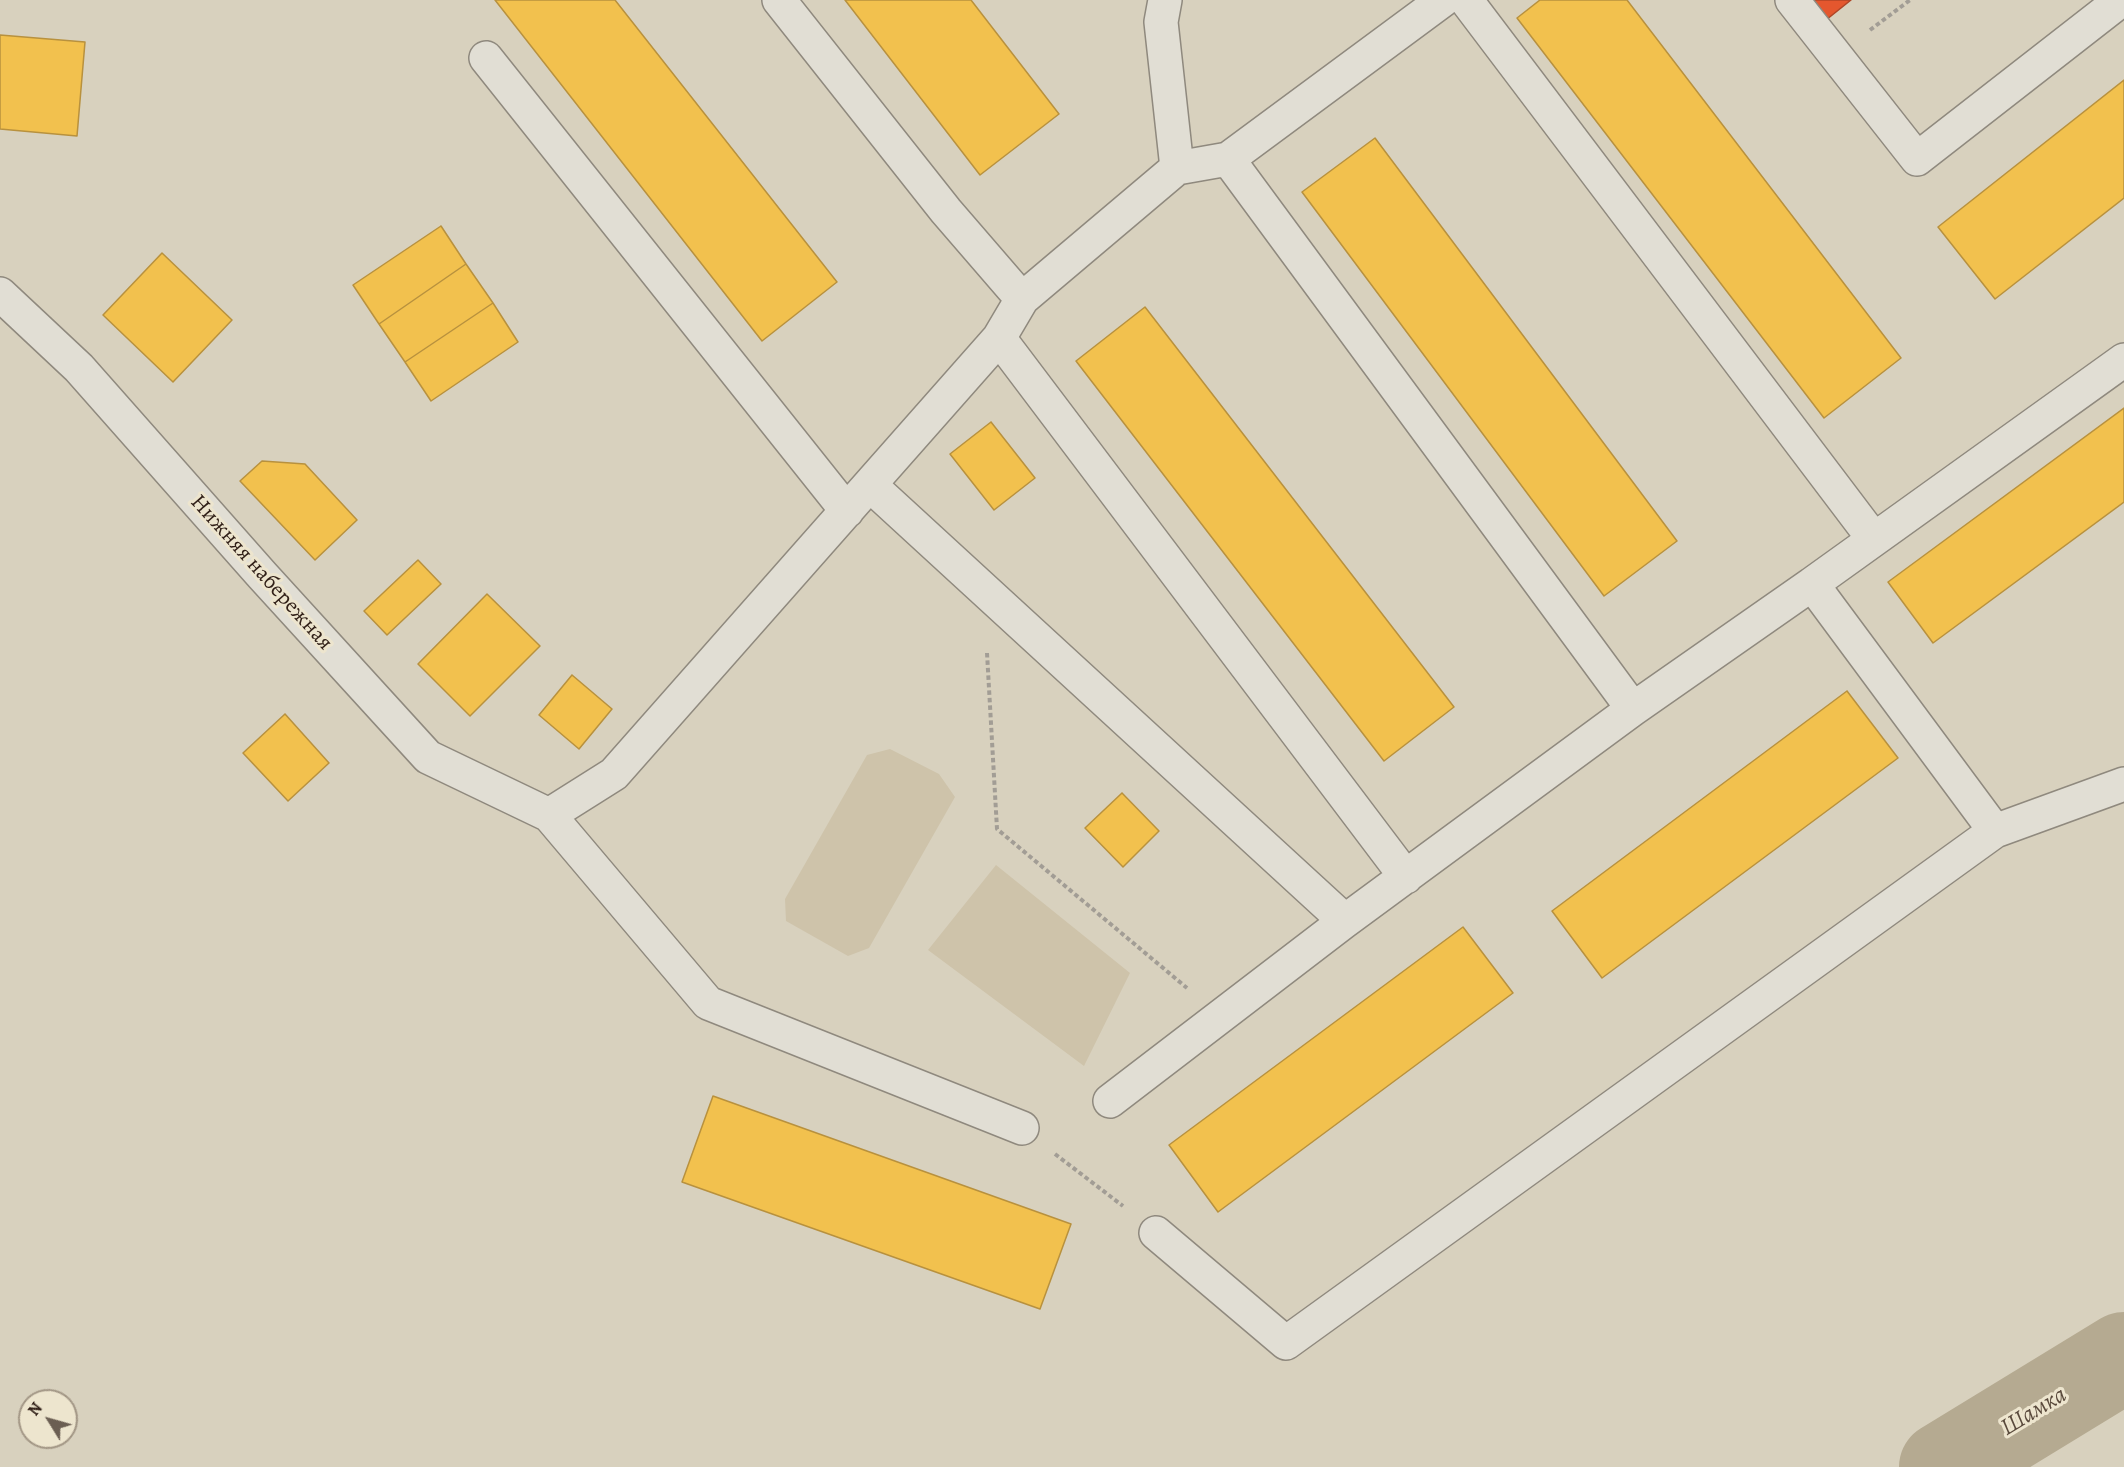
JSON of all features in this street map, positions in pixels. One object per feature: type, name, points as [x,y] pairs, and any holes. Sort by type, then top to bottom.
[{"type":"street","points":[[778,0],[946,211],[1022,299]]},
{"type":"street","points":[[1165,0],[1161,22],[1177,168]]},
{"type":"street","points":[[1022,1128],[708,1003],[549,815],[614,774],[999,338],[1022,299],[1177,168],[1228,159],[1443,0]]},
{"type":"street","points":[[1466,0],[1873,538]]},
{"type":"street","points":[[1792,0],[1917,159],[2121,0]]},
{"type":"street","points":[[486,58],[847,511]]},
{"type":"street","points":[[1228,159],[1634,709]]},
{"type":"street","name":"Нижняя набережная","points":[[0,294],[79,368],[262,575],[428,757],[549,815]]},
{"type":"street","points":[[999,338],[1406,877]]},
{"type":"street","points":[[1110,1101],[1346,921],[1634,709],[2124,360]]},
{"type":"street","points":[[870,485],[1346,921]]},
{"type":"street","points":[[1812,584],[1995,831]]},
{"type":"street","points":[[1156,1233],[1286,1343],[1995,831],[2124,784]]},
{"type":"path","points":[[984,589],[997,829],[1220,1017]]},
{"type":"path","points":[[1022,1128],[1156,1233]]},
{"type":"shaded area","points":[[890,749],[939,774],[955,797],[869,948],[848,956],[786,921],[785,899],[867,755]]},
{"type":"shaded area","points":[[996,865],[1130,973],[1084,1066],[928,950]]},
{"type":"building: Homes","points":[[495,0],[615,0],[837,282],[762,341]]},
{"type":"building: Homes","points":[[845,0],[971,0],[1059,114],[980,175]]},
{"type":"building: Homes","points":[[1540,0],[1627,0],[1901,358],[1824,418],[1517,18]]},
{"type":"building: Homes","points":[[0,35],[85,42],[77,136],[0,129]]},
{"type":"building: Homes","points":[[2124,80],[2124,198],[1995,299],[1938,227]]},
{"type":"building: Homes","points":[[1375,138],[1677,541],[1604,596],[1302,192]]},
{"type":"building: Homes","points":[[441,226],[466,264],[379,324],[353,285]]},
{"type":"building: Homes","points":[[162,253],[232,320],[173,382],[103,315]]},
{"type":"building: Homes","points":[[466,264],[493,303],[405,362],[379,324]]},
{"type":"building: Homes","points":[[493,303],[518,342],[431,401],[405,362]]},
{"type":"building: Homes","points":[[1145,307],[1454,707],[1384,761],[1076,361]]},
{"type":"building: Homes","points":[[2124,408],[2124,502],[1933,643],[1888,582]]},
{"type":"building: Homes","points":[[991,422],[1035,478],[994,510],[950,454]]},
{"type":"building: Homes","points":[[262,461],[305,464],[357,520],[315,560],[240,481]]},
{"type":"building: Homes","points":[[418,560],[441,584],[387,635],[364,611]]},
{"type":"building: Homes","points":[[487,594],[540,646],[470,716],[418,664]]},
{"type":"building: Homes","points":[[572,675],[612,709],[579,749],[539,715]]},
{"type":"building: Homes","points":[[1847,691],[1898,758],[1602,978],[1552,911]]},
{"type":"building: Homes","points":[[285,714],[329,763],[288,801],[243,753]]},
{"type":"building: Homes","points":[[1122,793],[1159,831],[1123,867],[1085,828]]},
{"type":"building: Homes","points":[[1463,927],[1513,993],[1218,1212],[1169,1145]]},
{"type":"building: Homes","points":[[713,1096],[1071,1224],[1040,1309],[682,1182]]},
{"type":"building: Shops","points":[[1802,0],[1851,0],[1821,24]]},
{"type":"waterway","name":"Шамка","points":[[1944,1467],[2124,1357]]}]
